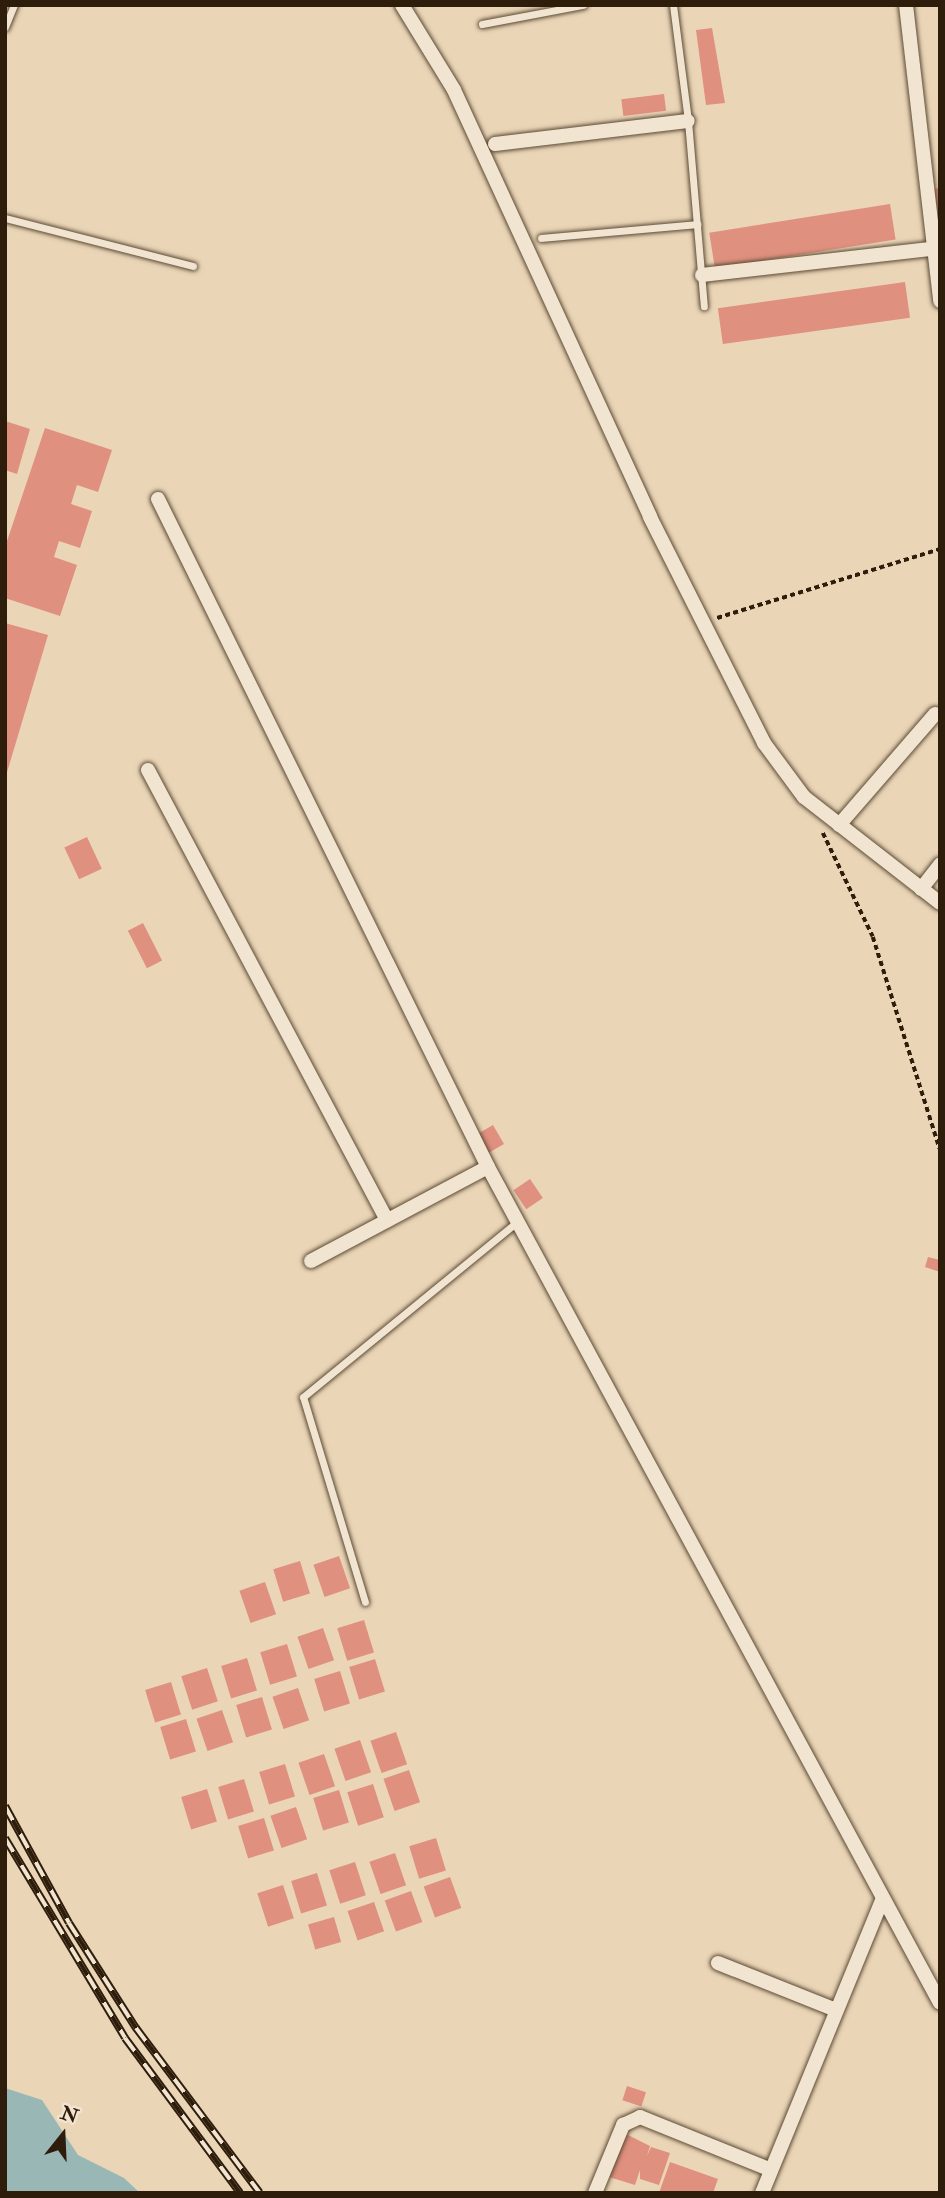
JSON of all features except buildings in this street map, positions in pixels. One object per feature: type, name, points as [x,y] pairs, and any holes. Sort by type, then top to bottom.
[{"type":"street","points":[[402,5],[454,90],[557,321],[702,623],[764,743],[804,797],[940,903]]},
{"type":"street","points":[[906,5],[937,249],[940,301]]},
{"type":"street","points":[[495,144],[688,121]]},
{"type":"street","points":[[702,275],[937,249]]},
{"type":"street","points":[[158,499],[488,1167],[882,1901],[940,2003]]},
{"type":"street","points":[[839,825],[934,714]]},
{"type":"street","points":[[148,770],[387,1220]]},
{"type":"street","points":[[921,889],[940,865]]},
{"type":"street","points":[[311,1261],[488,1167]]},
{"type":"street","points":[[762,2193],[882,1901]]},
{"type":"street","points":[[718,1963],[836,2010]]},
{"type":"street","points":[[595,2193],[623,2125],[640,2118],[771,2170]]},
{"type":"lane","points":[[5,27],[13,5]]},
{"type":"lane","points":[[482,24],[583,5]]},
{"type":"lane","points":[[673,5],[688,121],[704,306]]},
{"type":"lane","points":[[5,218],[193,266]]},
{"type":"lane","points":[[541,238],[698,224]]},
{"type":"lane","points":[[365,1602],[303,1397],[517,1222]]},
{"type":"path","points":[[702,623],[940,549]]},
{"type":"path","points":[[817,821],[873,937],[940,1149]]},
{"type":"water","points":[[5,2088],[42,2100],[78,2155],[124,2178],[140,2193],[5,2193]]},
{"type":"railway","points":[[5,1806],[69,1923],[136,2028],[260,2193]]},
{"type":"railway","points":[[5,1838],[125,2038],[240,2193]]}]
